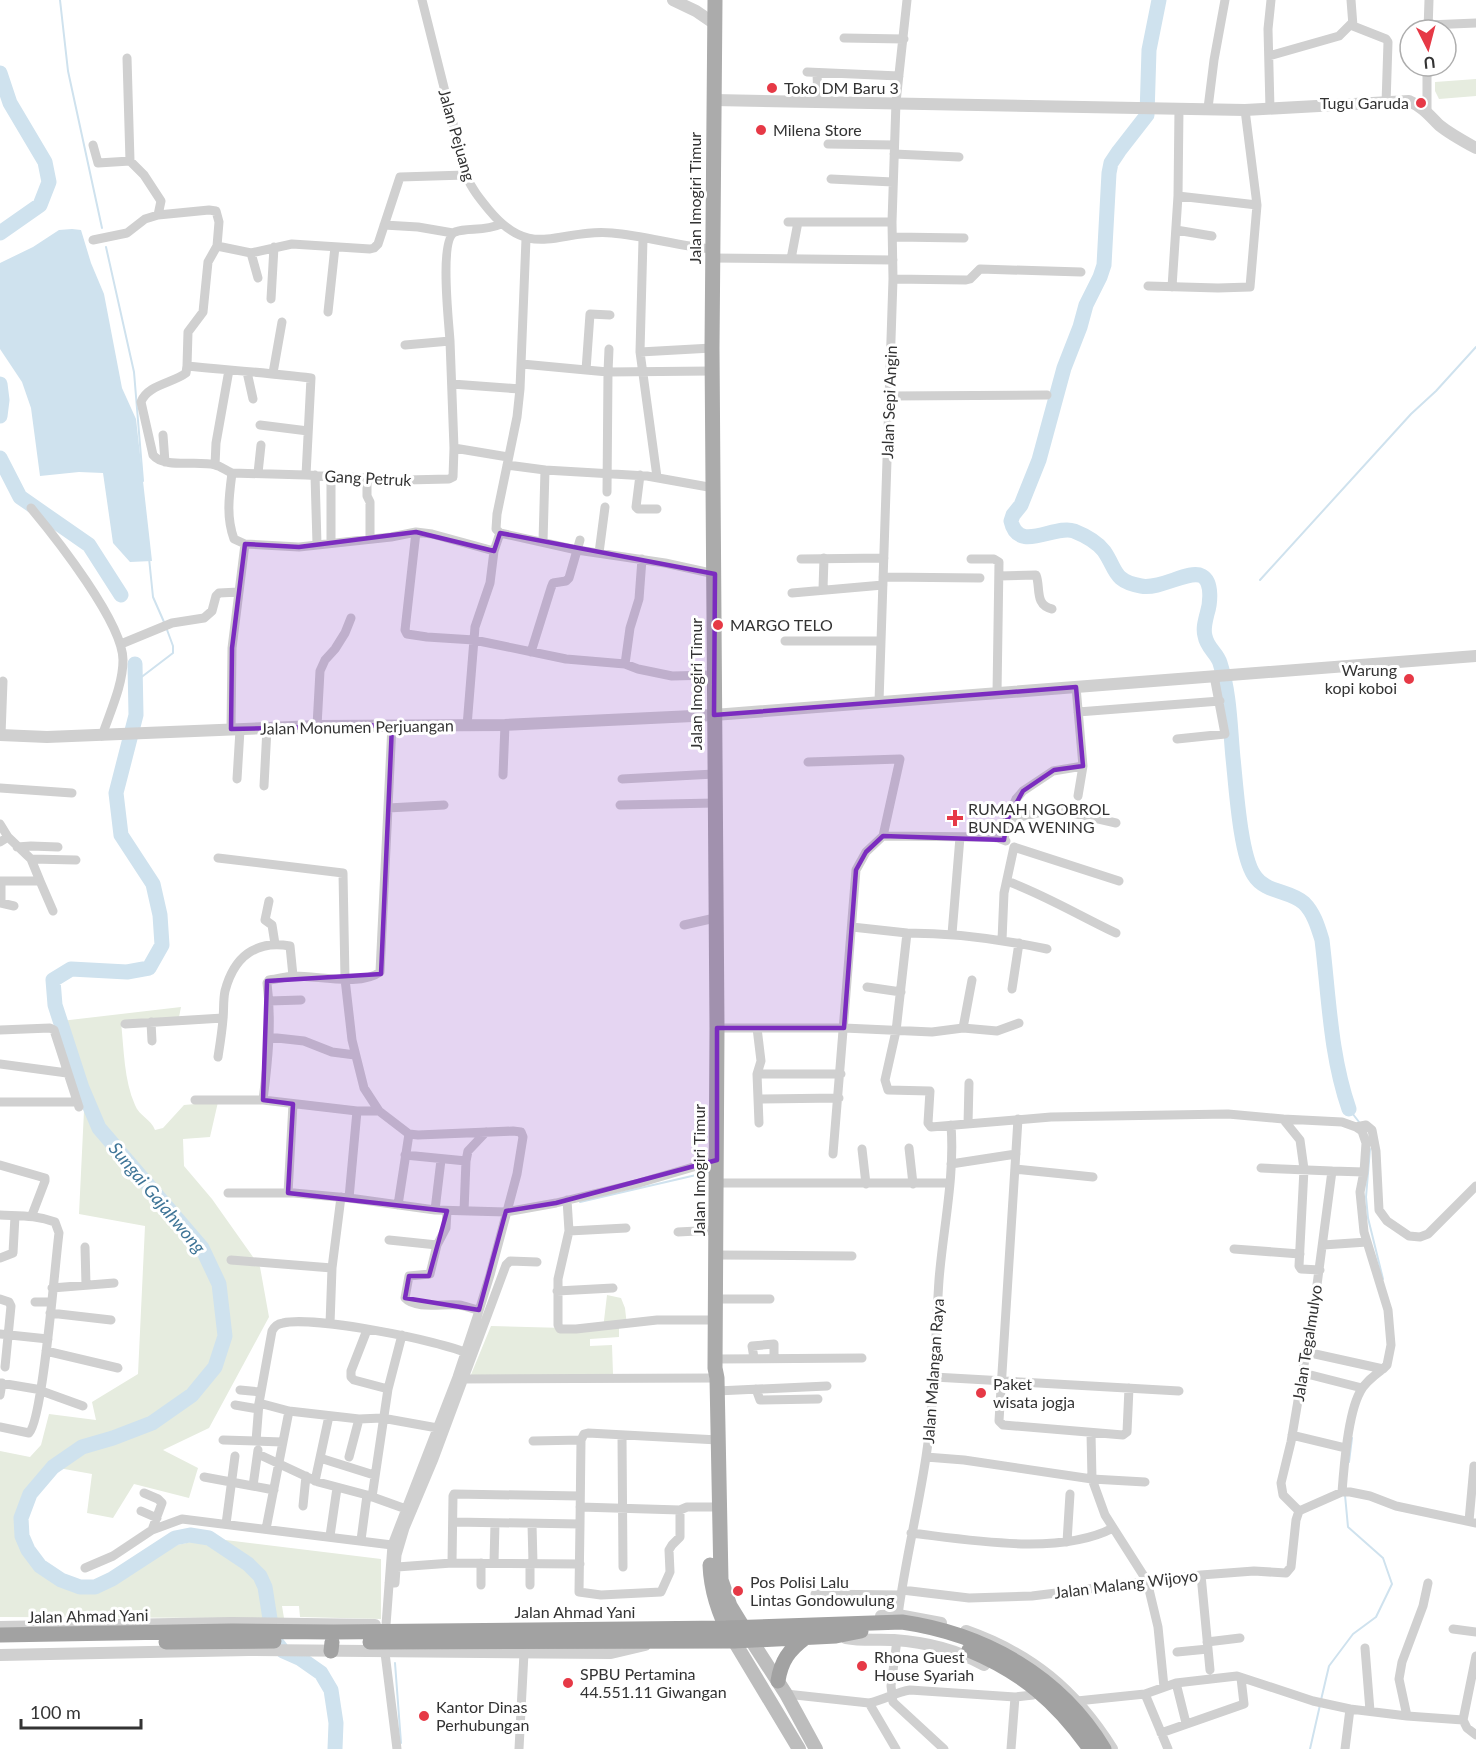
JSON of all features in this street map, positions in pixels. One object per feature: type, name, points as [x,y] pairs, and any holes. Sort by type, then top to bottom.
[{"type":"highway","name":"Jalan Ahmad Yani","points":[[747,1634],[794,1625],[902,1622],[928,1626],[1000,1651],[1037,1675],[1074,1709],[1104,1749]]},
{"type":"highway","name":"Jalan Ahmad Yani","points":[[3,1640],[242,1636],[486,1636],[651,1642],[747,1634],[805,1638],[836,1636],[877,1628],[907,1631],[956,1645],[986,1657],[1026,1680],[1060,1711],[1090,1749]]},
{"type":"highway","name":"Jalan Ahmad Yani","points":[[486,1636],[597,1630],[730,1635]]},
{"type":"highway","points":[[782,1688],[780,1668],[794,1646],[805,1638]]},
{"type":"main road","name":"Jalan Imogiri Timur","points":[[715,0],[712,371],[717,1173],[713,1594],[730,1635],[799,1749]]},
{"type":"main road","name":"Jalan Imogiri Timur","points":[[714,1507],[721,1580],[730,1606],[782,1688],[816,1749]]},
{"type":"street","name":"Jalan Pejuang","points":[[422,0],[466,176],[477,195],[501,224],[526,239]]},
{"type":"street","points":[[673,0],[696,11],[714,24]]},
{"type":"street","name":"Jalan Sepi Angin","points":[[879,702],[893,279],[894,150],[898,76],[907,0]]},
{"type":"street","points":[[1208,108],[1225,0]]},
{"type":"street","points":[[1270,109],[1271,0]]},
{"type":"street","points":[[1351,0],[1354,28],[1382,37],[1388,42],[1386,104]]},
{"type":"street","points":[[1428,18],[1429,0]]},
{"type":"street","points":[[1269,56],[1339,36],[1352,23]]},
{"type":"street","points":[[1458,25],[1476,23]]},
{"type":"street","points":[[844,38],[904,39]]},
{"type":"street","points":[[127,58],[130,161],[157,193],[161,201],[158,215]]},
{"type":"street","points":[[818,102],[812,73],[898,76]]},
{"type":"street","points":[[1426,78],[1427,111]]},
{"type":"street","points":[[714,100],[1245,110],[1386,104],[1409,101],[1426,89]]},
{"type":"street","points":[[1409,101],[1427,111],[1450,133],[1476,148]]},
{"type":"street","points":[[1172,286],[1178,196],[1179,108]]},
{"type":"street","points":[[1148,286],[1218,288],[1250,286],[1257,205],[1245,110]]},
{"type":"street","points":[[828,144],[959,157]]},
{"type":"street","points":[[93,145],[98,163],[130,161]]},
{"type":"street","points":[[217,246],[251,253],[292,244],[374,248],[378,244],[400,177],[466,176]]},
{"type":"street","points":[[831,179],[893,182]]},
{"type":"street","points":[[1178,196],[1257,205]]},
{"type":"street","points":[[93,240],[127,233],[145,219],[158,215],[216,211],[219,222],[217,246],[208,262],[203,312],[188,332],[186,373],[148,391],[143,395],[141,402],[153,455],[156,459],[165,462],[215,465],[232,473],[311,475],[317,544]]},
{"type":"street","points":[[791,259],[793,222],[892,222]]},
{"type":"street","points":[[384,225],[418,227],[453,233],[485,230],[501,224]]},
{"type":"street","points":[[1176,230],[1212,236]]},
{"type":"street","points":[[715,574],[599,553],[579,545],[543,542],[500,533],[495,527],[520,389],[526,239],[561,238],[602,232],[712,253],[791,259],[893,260]]},
{"type":"street","name":"Gang Petruk","points":[[187,366],[311,378],[308,431],[311,475],[452,479],[454,448],[446,261],[449,241],[453,233]]},
{"type":"street","points":[[894,237],[964,238]]},
{"type":"street","points":[[644,239],[640,352],[657,477]]},
{"type":"street","points":[[271,299],[274,247]]},
{"type":"street","points":[[328,312],[335,247]]},
{"type":"street","points":[[251,253],[258,278]]},
{"type":"street","points":[[893,279],[966,280],[980,269],[1081,272]]},
{"type":"street","points":[[586,370],[590,314],[610,315]]},
{"type":"street","points":[[273,373],[282,322]]},
{"type":"street","points":[[405,345],[450,341]]},
{"type":"street","points":[[640,352],[712,348]]},
{"type":"street","points":[[607,492],[609,349]]},
{"type":"street","points":[[522,364],[608,372],[712,371]]},
{"type":"street","points":[[215,465],[216,443],[229,370]]},
{"type":"street","points":[[247,372],[253,399]]},
{"type":"street","points":[[452,384],[520,389]]},
{"type":"street","points":[[889,396],[1047,395]]},
{"type":"street","points":[[260,425],[308,431]]},
{"type":"street","points":[[163,435],[165,462]]},
{"type":"street","points":[[258,473],[261,445]]},
{"type":"street","points":[[454,448],[545,470],[640,475],[714,488]]},
{"type":"street","points":[[543,542],[545,470]]},
{"type":"street","points":[[232,473],[228,515],[230,528],[234,539],[246,544],[299,547],[416,532],[432,534],[494,551]]},
{"type":"street","points":[[640,475],[636,507],[638,509],[657,509]]},
{"type":"street","points":[[331,476],[331,543]]},
{"type":"street","points":[[367,478],[367,496],[370,502],[370,539]]},
{"type":"street","points":[[599,553],[605,507]]},
{"type":"street","points":[[32,508],[98,600],[121,644],[123,663],[121,674],[102,736]]},
{"type":"street","points":[[416,532],[405,632],[427,637],[474,640],[566,659],[625,664],[672,676],[714,675]]},
{"type":"street","points":[[467,726],[475,627],[490,582],[494,551],[500,533]]},
{"type":"street","points":[[237,779],[232,648],[246,544]]},
{"type":"street","points":[[531,652],[553,583],[566,581],[569,578],[579,545]]},
{"type":"street","points":[[823,589],[824,558]]},
{"type":"street","points":[[801,559],[884,558]]},
{"type":"street","points":[[970,559],[999,562],[997,693]]},
{"type":"street","points":[[625,664],[630,628],[639,600],[642,560]]},
{"type":"street","points":[[999,576],[1036,575],[1040,601],[1044,607],[1052,609]]},
{"type":"street","points":[[792,593],[883,581],[980,578]]},
{"type":"street","points":[[121,644],[172,623],[204,618],[212,611],[219,593],[239,592]]},
{"type":"street","points":[[317,726],[320,671],[325,660],[335,649],[351,618]]},
{"type":"street","points":[[785,641],[881,640]]},
{"type":"street","name":"Jalan Monumen Perjuangan","points":[[0,735],[102,736],[317,726],[505,725],[714,715],[1476,656]]},
{"type":"street","points":[[1177,739],[1225,734],[1214,677]]},
{"type":"street","points":[[0,735],[3,681]]},
{"type":"street","points":[[1076,687],[1083,765],[1078,796]]},
{"type":"street","points":[[1078,712],[1220,700]]},
{"type":"street","points":[[263,1100],[268,1061],[267,981],[293,976],[345,979],[371,977],[381,970],[392,725]]},
{"type":"street","points":[[503,775],[505,725]]},
{"type":"street","points":[[264,786],[267,728]]},
{"type":"street","points":[[808,762],[899,758],[883,836],[866,852],[856,870],[833,1154]]},
{"type":"street","points":[[1004,840],[1007,820],[1016,799],[1023,791],[1053,771],[1083,765]]},
{"type":"street","points":[[622,779],[714,774]]},
{"type":"street","points":[[0,788],[72,793]]},
{"type":"street","points":[[620,806],[714,803]]},
{"type":"street","points":[[388,808],[444,805]]},
{"type":"street","points":[[1007,820],[1055,809],[1116,823]]},
{"type":"street","points":[[0,824],[4,839],[31,859],[53,911]]},
{"type":"street","points":[[883,836],[990,837],[1119,881]]},
{"type":"street","points":[[952,934],[960,837]]},
{"type":"street","points":[[17,847],[58,847]]},
{"type":"street","points":[[1002,940],[1003,904],[1014,847]]},
{"type":"street","points":[[218,858],[343,873],[345,979],[355,1055],[363,1088],[379,1112],[410,1134],[432,1136],[513,1131],[522,1134],[517,1174],[506,1212],[496,1275],[405,1528],[397,1555],[395,1583],[391,1583]]},
{"type":"street","points":[[31,859],[76,860]]},
{"type":"street","points":[[14,906],[1,903],[0,881],[40,881]]},
{"type":"street","points":[[1007,881],[1037,892],[1116,933]]},
{"type":"street","points":[[269,901],[265,920],[272,925],[275,944]]},
{"type":"street","points":[[684,925],[715,918]]},
{"type":"street","points":[[852,927],[907,933],[952,934],[1002,940],[1047,949]]},
{"type":"street","points":[[907,933],[902,992],[885,1080],[888,1090],[930,1091],[929,1125],[931,1127],[1018,1119],[1228,1114],[1368,1125],[1375,1141],[1379,1210],[1387,1221],[1409,1236],[1420,1237],[1428,1234],[1476,1186]]},
{"type":"street","points":[[1012,989],[1020,943]]},
{"type":"street","points":[[218,1056],[225,992],[238,961],[245,954],[275,944],[291,947],[293,976]]},
{"type":"street","points":[[963,1028],[972,980]]},
{"type":"street","points":[[867,987],[902,992]]},
{"type":"street","points":[[269,1001],[301,1000]]},
{"type":"street","points":[[125,1024],[223,1018]]},
{"type":"street","points":[[151,1022],[152,1041]]},
{"type":"street","points":[[717,1028],[941,1032],[963,1028],[997,1031],[1019,1023]]},
{"type":"street","points":[[0,1030],[53,1028],[78,1105],[0,1102]]},
{"type":"street","points":[[756,1029],[761,1061],[757,1074],[759,1124]]},
{"type":"street","points":[[268,1037],[304,1041],[332,1052],[355,1055]]},
{"type":"street","points":[[0,1064],[67,1073]]},
{"type":"street","points":[[757,1074],[841,1074]]},
{"type":"street","points":[[968,1124],[969,1083]]},
{"type":"street","points":[[758,1099],[839,1098]]},
{"type":"street","points":[[195,1100],[263,1100],[379,1112]]},
{"type":"street","points":[[288,1193],[293,1104]]},
{"type":"street","points":[[330,1324],[332,1268],[345,1198],[357,1111]]},
{"type":"street","points":[[1018,1119],[999,1423],[1126,1434],[1129,1388]]},
{"type":"street","points":[[1234,1249],[1300,1254],[1304,1169],[1300,1140],[1283,1119]]},
{"type":"street","name":"Jalan Malangan Raya","points":[[898,1615],[926,1457],[934,1377],[939,1279],[950,1183],[951,1125]]},
{"type":"street","points":[[1345,1492],[1347,1448],[1356,1400],[1362,1388],[1387,1365],[1391,1345],[1388,1310],[1367,1242],[1361,1207],[1360,1192],[1366,1143],[1359,1126]]},
{"type":"street","points":[[464,1211],[466,1161],[470,1148],[486,1132]]},
{"type":"street","points":[[398,1204],[410,1134]]},
{"type":"street","points":[[909,1148],[913,1184]]},
{"type":"street","points":[[862,1149],[866,1184]]},
{"type":"street","points":[[951,1164],[1016,1154]]},
{"type":"street","points":[[405,1155],[466,1161]]},
{"type":"street","points":[[435,1210],[441,1160]]},
{"type":"street","points":[[0,1164],[45,1178],[32,1215]]},
{"type":"street","points":[[1261,1168],[1364,1172]]},
{"type":"street","points":[[1015,1169],[1093,1177]]},
{"type":"street","points":[[1320,1270],[1332,1171]]},
{"type":"street","points":[[228,1193],[288,1193],[435,1210],[506,1212],[717,1173],[866,1184],[950,1183]]},
{"type":"street","points":[[567,1200],[569,1231],[557,1292],[560,1329],[657,1320],[716,1320]]},
{"type":"street","points":[[447,1211],[446,1228],[436,1245],[430,1274],[409,1276],[406,1300],[438,1307],[458,1305],[481,1314]]},
{"type":"street","points":[[0,1215],[32,1215],[55,1222],[58,1226],[48,1339],[41,1391],[31,1432],[0,1427]]},
{"type":"street","points":[[0,1258],[12,1253],[15,1216]]},
{"type":"street","points":[[569,1231],[626,1228]]},
{"type":"street","points":[[678,1232],[716,1230]]},
{"type":"street","points":[[389,1240],[436,1245]]},
{"type":"street","points":[[1323,1245],[1367,1242]]},
{"type":"street","points":[[85,1247],[86,1285]]},
{"type":"street","name":"Jalan Tegalmulyo","points":[[1299,1511],[1289,1503],[1281,1491],[1281,1483],[1292,1436],[1320,1270],[1300,1268],[1300,1254]]},
{"type":"street","points":[[716,1255],[852,1256]]},
{"type":"street","points":[[231,1260],[332,1268]]},
{"type":"street","points":[[496,1275],[510,1261],[537,1262]]},
{"type":"street","points":[[52,1288],[114,1283]]},
{"type":"street","points":[[557,1292],[613,1288]]},
{"type":"street","points":[[0,1299],[9,1302],[11,1306],[4,1335],[5,1367]]},
{"type":"street","points":[[716,1299],[770,1299]]},
{"type":"street","points":[[35,1302],[51,1302]]},
{"type":"street","points":[[50,1313],[111,1320]]},
{"type":"street","points":[[253,1486],[258,1454],[260,1392],[274,1327],[281,1323],[292,1322],[330,1324],[402,1335],[468,1354]]},
{"type":"street","points":[[367,1330],[351,1371],[351,1377],[354,1380],[388,1389]]},
{"type":"street","points":[[4,1335],[48,1339]]},
{"type":"street","points":[[361,1540],[382,1418],[402,1335]]},
{"type":"street","points":[[754,1358],[752,1346],[774,1344],[774,1358]]},
{"type":"street","points":[[46,1351],[118,1368]]},
{"type":"street","points":[[1306,1352],[1383,1369]]},
{"type":"street","points":[[715,1375],[754,1358],[862,1358]]},
{"type":"street","points":[[1303,1373],[1362,1388]]},
{"type":"street","points":[[460,1378],[715,1375],[756,1389],[827,1386]]},
{"type":"street","points":[[934,1377],[1179,1391]]},
{"type":"street","points":[[0,1395],[1,1383],[41,1391],[82,1406]]},
{"type":"street","points":[[756,1389],[760,1400],[818,1399]]},
{"type":"street","points":[[240,1390],[260,1392]]},
{"type":"street","points":[[235,1405],[359,1419],[382,1418],[441,1429]]},
{"type":"street","points":[[266,1529],[289,1411]]},
{"type":"street","points":[[315,1481],[328,1416]]},
{"type":"street","points":[[350,1457],[359,1419]]},
{"type":"street","points":[[386,1625],[391,1583],[392,1545],[441,1429]]},
{"type":"street","points":[[1090,1432],[1092,1479],[1105,1515],[1147,1581],[1158,1628],[1164,1687]]},
{"type":"street","points":[[680,1510],[680,1537],[669,1550],[670,1572],[661,1592],[601,1595],[579,1592],[581,1440],[584,1434],[713,1440]]},
{"type":"street","points":[[622,1436],[622,1567]]},
{"type":"street","points":[[1292,1436],[1347,1448]]},
{"type":"street","points":[[223,1440],[282,1442]]},
{"type":"street","points":[[533,1441],[581,1440]]},
{"type":"street","points":[[258,1454],[315,1481],[370,1496],[406,1509]]},
{"type":"street","points":[[226,1524],[235,1456]]},
{"type":"street","points":[[926,1457],[964,1460],[1092,1479],[1145,1482]]},
{"type":"street","points":[[320,1458],[374,1475]]},
{"type":"street","points":[[1299,1511],[1345,1492],[1370,1496],[1396,1506],[1472,1522],[1474,1466]]},
{"type":"street","points":[[303,1506],[306,1476]]},
{"type":"street","points":[[204,1477],[274,1490]]},
{"type":"street","points":[[330,1536],[337,1488]]},
{"type":"street","points":[[144,1493],[162,1503],[152,1530]]},
{"type":"street","points":[[452,1563],[454,1494],[580,1496]]},
{"type":"street","points":[[1067,1542],[1070,1494]]},
{"type":"street","points":[[580,1507],[680,1510],[687,1507],[714,1507]]},
{"type":"street","points":[[141,1511],[157,1518]]},
{"type":"street","name":"Jalan Malang Wijoyo","points":[[815,1594],[901,1592],[969,1598],[1032,1596],[1201,1575],[1254,1571],[1282,1574],[1288,1572],[1292,1562],[1299,1511]]},
{"type":"street","points":[[85,1568],[113,1556],[152,1530],[182,1519],[392,1545]]},
{"type":"street","points":[[454,1522],[580,1524]]},
{"type":"street","points":[[494,1563],[495,1523]]},
{"type":"street","points":[[530,1585],[532,1524]]},
{"type":"street","points":[[911,1533],[1038,1544],[1093,1537],[1113,1528]]},
{"type":"street","points":[[397,1567],[452,1563],[580,1564]]},
{"type":"street","points":[[481,1563],[481,1585]]},
{"type":"street","points":[[1201,1575],[1210,1670]]},
{"type":"street","points":[[1407,1716],[1400,1679],[1402,1662],[1423,1606],[1428,1583]]},
{"type":"street","points":[[794,1625],[819,1618],[898,1615],[936,1621],[983,1637],[1032,1662],[1050,1675],[1077,1701],[1112,1749]]},
{"type":"street","points":[[324,1637],[386,1625],[575,1622],[597,1630]]},
{"type":"street","points":[[1453,1629],[1476,1632]]},
{"type":"street","points":[[836,1636],[924,1644],[980,1662],[1046,1705],[1058,1717],[1081,1749]]},
{"type":"street","points":[[324,1637],[385,1653],[611,1653],[651,1642]]},
{"type":"street","points":[[1178,1652],[1240,1638]]},
{"type":"street","points":[[897,1640],[891,1686],[894,1705],[944,1749]]},
{"type":"street","points":[[1365,1648],[1370,1711]]},
{"type":"street","points":[[385,1653],[397,1749]]},
{"type":"street","points":[[519,1749],[524,1653]]},
{"type":"street","points":[[1476,1656],[1474,1686],[1463,1720],[1467,1728],[1476,1735]]},
{"type":"street","points":[[1077,1701],[1145,1694],[1176,1683],[1237,1676],[1315,1701],[1350,1709],[1463,1720]]},
{"type":"street","points":[[1161,1734],[1186,1723],[1244,1704],[1244,1679]]},
{"type":"street","points":[[1176,1683],[1186,1723]]},
{"type":"street","points":[[782,1688],[869,1703],[891,1697],[900,1691],[910,1690],[1015,1697],[1033,1695]]},
{"type":"street","points":[[1145,1694],[1168,1749]]},
{"type":"street","points":[[1011,1749],[1015,1697]]},
{"type":"street","points":[[869,1703],[896,1749]]},
{"type":"street","points":[[1345,1749],[1350,1709]]},
{"type":"highlighted area","points":[[416,532],[494,551],[500,533],[715,574],[714,715],[1076,687],[1083,766],[1054,770],[1023,791],[1007,820],[1004,840],[883,836],[866,852],[856,870],[844,1028],[717,1028],[717,1160],[556,1203],[506,1211],[479,1310],[405,1298],[409,1276],[429,1276],[447,1211],[288,1193],[293,1104],[263,1100],[267,981],[381,974],[392,725],[231,729],[232,648],[245,544],[299,547]]},
{"type":"shaded area","points":[[1476,79],[1476,96],[1439,99],[1435,91],[1435,82]]},
{"type":"shaded area","points":[[181,1007],[179,1017],[121,1022],[125,1065],[131,1095],[139,1112],[155,1130],[163,1128],[184,1105],[218,1102],[210,1137],[183,1139],[184,1166],[212,1199],[260,1267],[269,1317],[209,1428],[163,1450],[198,1468],[189,1498],[134,1484],[113,1518],[87,1513],[92,1474],[53,1467],[21,1518],[28,1550],[40,1566],[95,1587],[112,1579],[155,1550],[209,1538],[381,1559],[381,1619],[300,1617],[299,1606],[282,1606],[284,1618],[0,1617],[0,1451],[30,1457],[41,1445],[49,1414],[96,1420],[92,1402],[138,1374],[145,1226],[79,1214],[85,1090],[61,1021]]},
{"type":"shaded area","points":[[607,1295],[621,1298],[625,1308],[627,1326],[619,1328],[619,1337],[590,1339],[590,1346],[612,1345],[613,1374],[470,1377],[491,1326],[603,1329]]},
{"type":"water","points":[[59,230],[81,230],[104,294],[122,388],[136,419],[152,561],[130,562],[113,543],[103,473],[79,472],[40,476],[31,408],[22,382],[0,349],[0,263],[33,247]]},
{"type":"waterway","points":[[60,0],[68,71],[102,228]]},
{"type":"waterway","points":[[1159,0],[1149,50],[1147,115],[1111,163],[1104,265],[1086,305],[1064,368],[1039,460],[1021,505],[1011,521],[1015,531],[1021,536],[1038,536],[1066,530],[1082,535],[1104,551],[1120,578],[1132,584],[1157,585],[1190,575],[1202,576],[1208,583],[1210,594],[1204,633],[1220,663],[1226,687],[1237,801],[1245,852],[1249,865],[1259,881],[1304,903],[1315,920],[1322,940],[1334,1046],[1349,1109]]},
{"type":"waterway","name":"Sungai Gajahwong","points":[[0,73],[10,103],[45,162],[49,182],[40,205],[0,233]]},
{"type":"waterway","points":[[106,247],[134,372],[143,481]]},
{"type":"waterway","points":[[1260,580],[1411,414],[1436,391],[1476,347]]},
{"type":"waterway","name":"Sungai Gajahwong","points":[[0,384],[2,400],[0,416]]},
{"type":"waterway","name":"Sungai Gajahwong","points":[[0,458],[20,497],[89,545],[121,595]]},
{"type":"waterway","points":[[149,558],[153,597],[164,622]]},
{"type":"waterway","points":[[135,682],[173,653],[173,646],[166,627]]},
{"type":"waterway","name":"Sungai Gajahwong","points":[[135,664],[136,715],[116,793],[121,835],[153,884],[160,915],[162,945],[149,968],[127,972],[71,969],[53,980],[55,1005],[82,1088],[99,1128],[202,1248],[219,1284],[225,1336],[215,1367],[192,1395],[152,1423],[82,1447],[53,1467],[30,1494],[21,1518],[22,1536],[28,1550],[40,1566],[61,1580],[80,1587],[95,1587],[112,1579],[175,1538],[190,1535],[209,1538],[248,1564],[260,1576],[265,1587],[273,1638],[283,1651],[301,1659],[321,1673],[331,1690],[336,1723],[335,1749]]},
{"type":"waterway","points":[[1349,1109],[1359,1122]]},
{"type":"waterway","points":[[1370,1149],[1366,1197],[1368,1218],[1383,1279]]},
{"type":"waterway","points":[[580,1202],[709,1172]]},
{"type":"waterway","points":[[1349,1462],[1352,1438]]},
{"type":"waterway","points":[[1321,1700],[1329,1666],[1353,1634],[1376,1617],[1392,1584],[1383,1558],[1348,1527],[1345,1495]]},
{"type":"waterway","points":[[395,1663],[401,1743]]},
{"type":"waterway","points":[[1310,1749],[1320,1705]]},
{"type":"place","name":"Toko DM Baru 3","points":[[772,88]]},
{"type":"place","name":"Tugu Garuda","points":[[1421,103]]},
{"type":"place","name":"Milena Store","points":[[761,130]]},
{"type":"place","name":"MARGO TELO","points":[[718,625]]},
{"type":"place","name":"Warung kopi koboi","points":[[1409,679]]},
{"type":"place","name":"RUMAH NGOBROL BUNDA WENING","points":[[955,818]]},
{"type":"place","name":"Paket wisata jogja","points":[[981,1393]]},
{"type":"place","name":"Pos Polisi Lalu Lintas Gondowulung","points":[[738,1591]]},
{"type":"place","name":"Rhona Guest House Syariah","points":[[862,1666]]},
{"type":"place","name":"SPBU Pertamina 44.551.11 Giwangan","points":[[568,1683]]},
{"type":"place","name":"Kantor Dinas Perhubungan","points":[[424,1716]]}]
